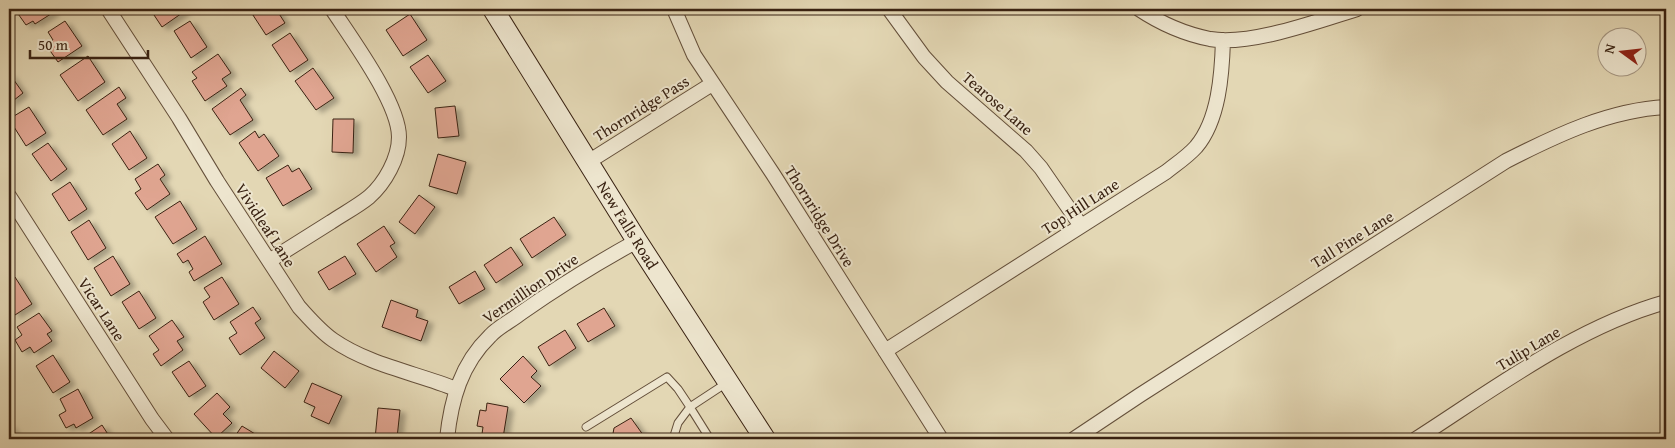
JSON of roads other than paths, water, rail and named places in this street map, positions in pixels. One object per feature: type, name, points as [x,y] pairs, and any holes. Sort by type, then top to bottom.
[{"type":"main road","name":"New Falls Road","points":[[493,9],[637,241],[765,439]]},
{"type":"street","name":"Vividleaf Lane","points":[[108,9],[179,118],[217,182],[300,307],[315,325],[333,340],[358,354],[456,389]]},
{"type":"street","points":[[269,260],[369,196],[384,180],[398,148],[398,128],[391,105],[383,89],[332,9]]},
{"type":"street","name":"Thornridge Drive","points":[[674,9],[694,55],[712,84],[773,174],[941,439]]},
{"type":"street","name":"Tearose Lane","points":[[889,9],[924,57],[947,82],[1026,151],[1041,168],[1081,226]]},
{"type":"street","points":[[1139,9],[1180,30],[1210,39],[1223,40],[1273,34],[1357,9]]},
{"type":"street","name":"Top Hill Lane","points":[[885,350],[1166,172],[1197,146],[1206,132],[1215,107],[1220,84],[1223,40]]},
{"type":"street","name":"Thornridge Pass","points":[[588,162],[712,84]]},
{"type":"street","name":"Tall Pine Lane","points":[[1074,439],[1506,161],[1581,126],[1634,111],[1666,107]]},
{"type":"street","name":"Vicar Lane","points":[[9,196],[152,420],[167,439]]},
{"type":"street","name":"Vermillion Drive","points":[[447,439],[451,406],[456,389],[476,352],[490,335],[587,270],[637,241]]},
{"type":"street","name":"Tulip Lane","points":[[1416,439],[1572,341],[1641,309],[1666,302]]},
{"type":"lane","points":[[586,427],[667,377],[678,389],[710,439]]},
{"type":"lane","points":[[673,439],[678,423],[690,407],[728,382]]}]
